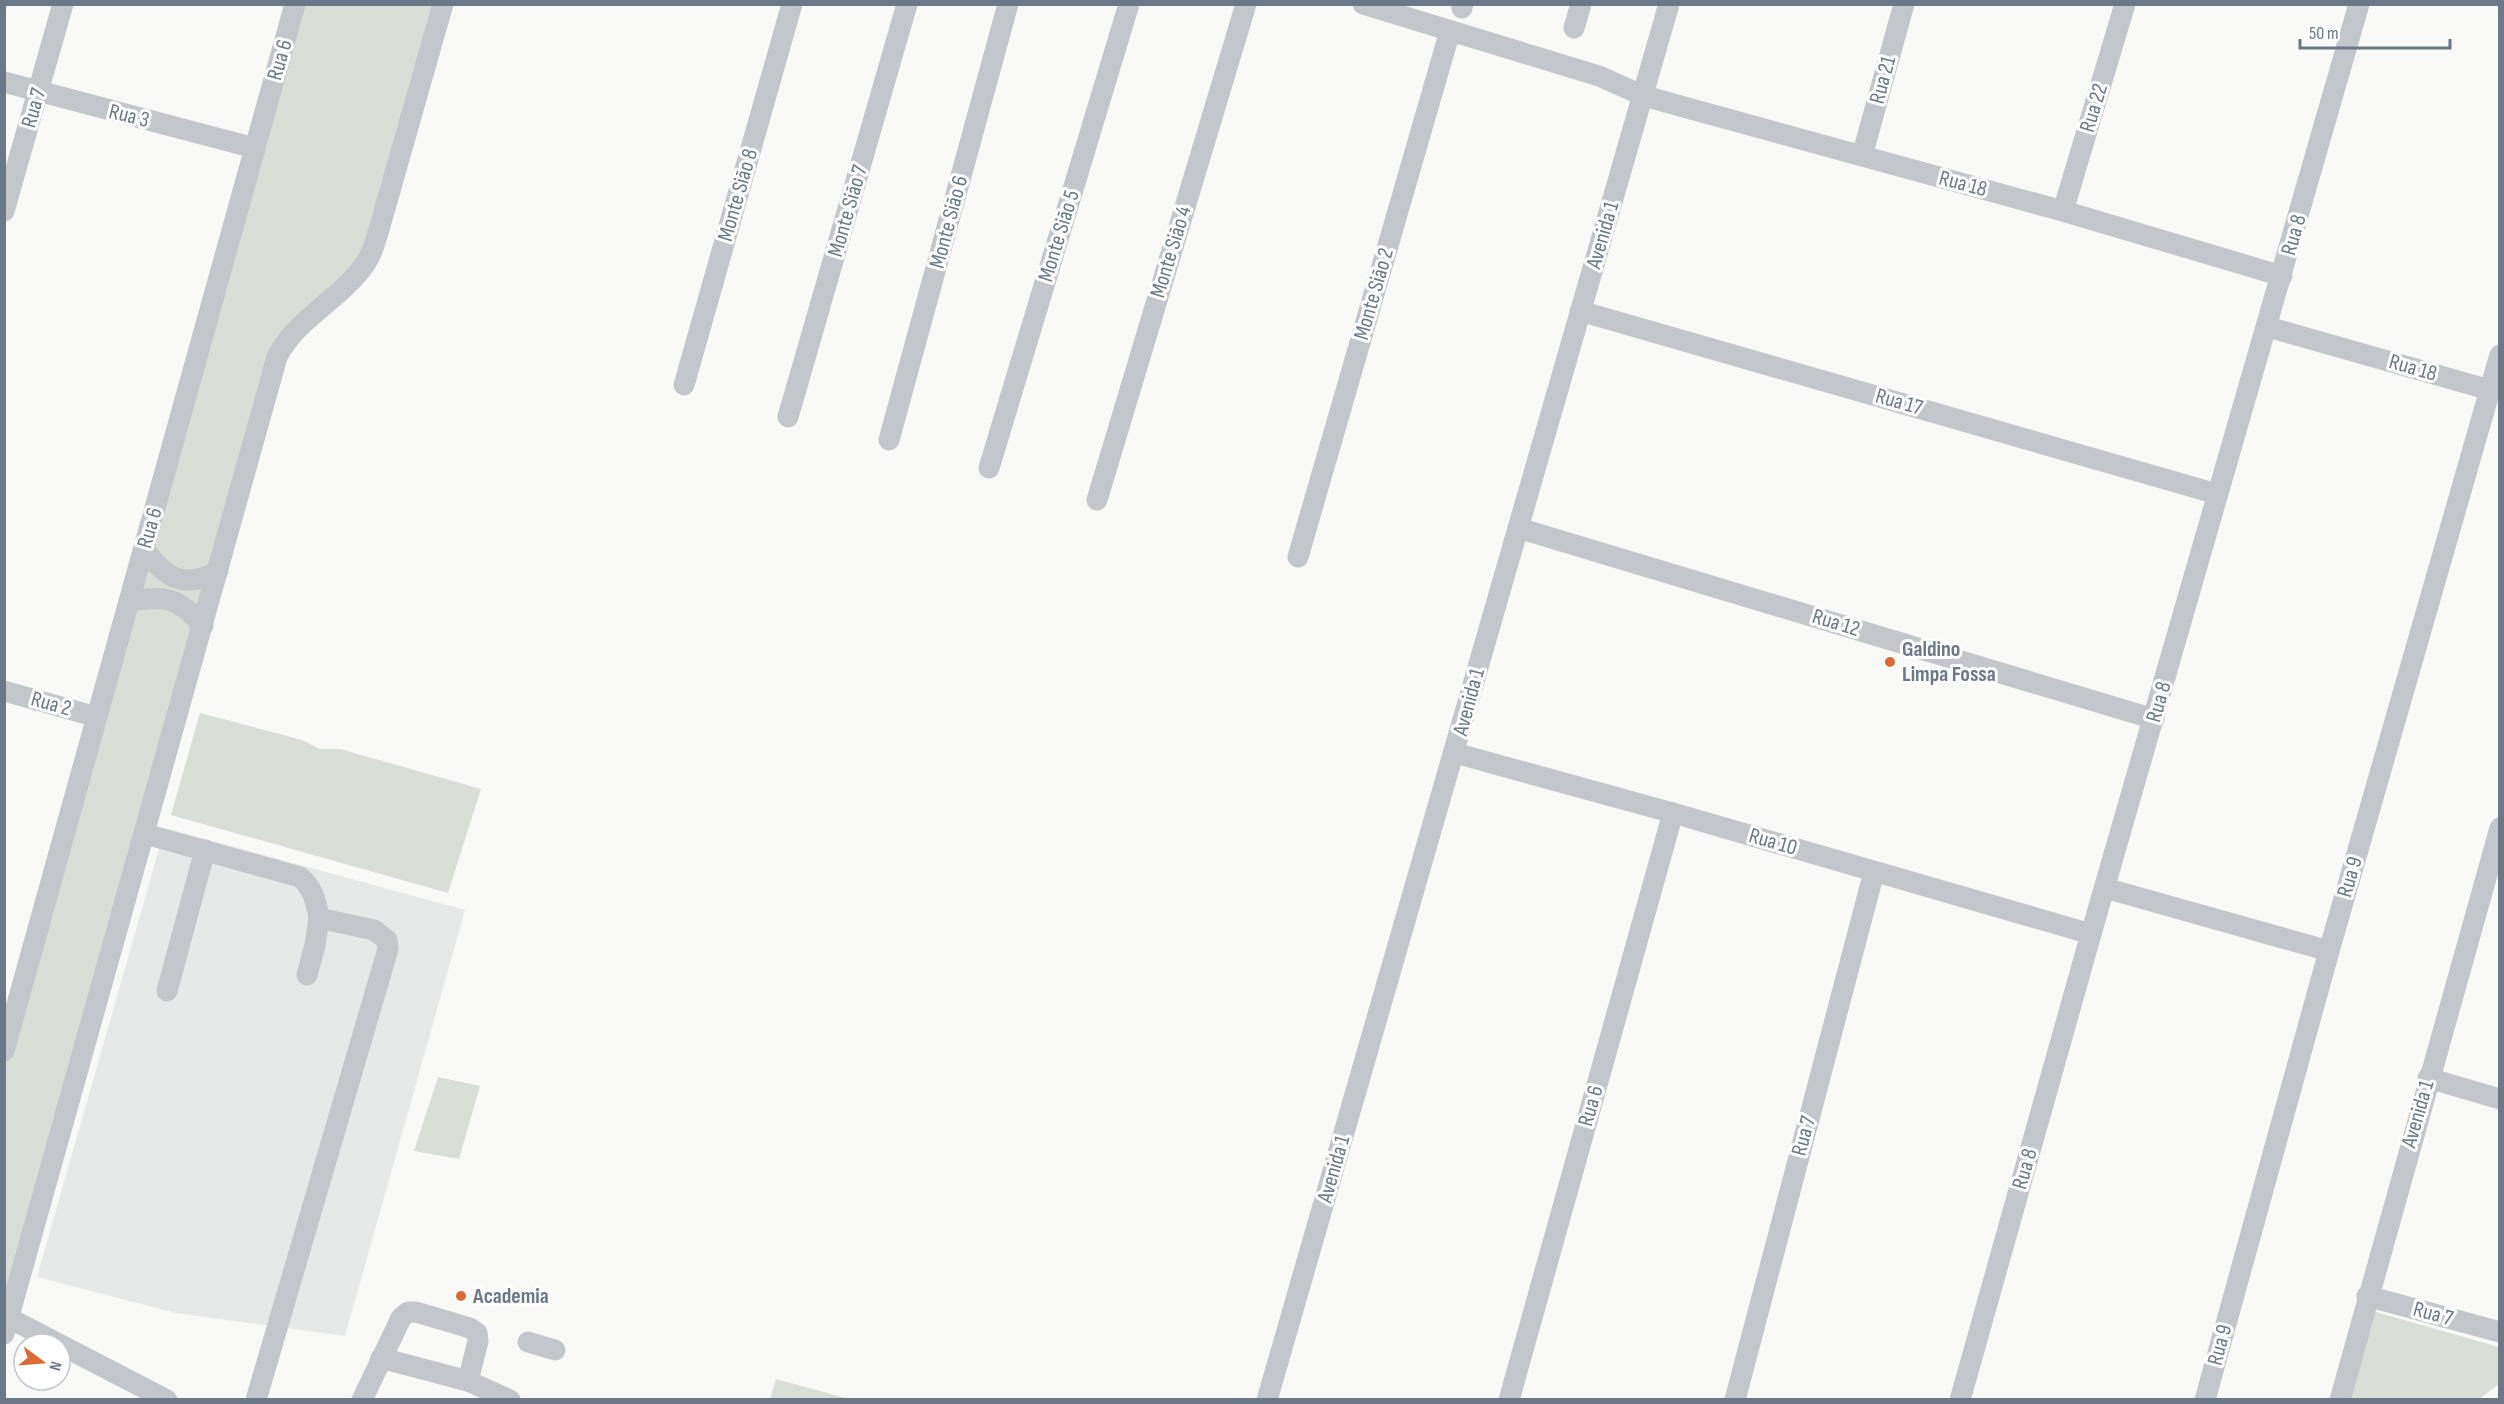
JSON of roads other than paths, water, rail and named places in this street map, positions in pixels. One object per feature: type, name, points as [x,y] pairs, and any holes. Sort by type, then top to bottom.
[{"type":"street","name":"Rua 7","points":[[4,211],[63,4]]},
{"type":"street","name":"Rua 6","points":[[4,1051],[295,4]]},
{"type":"street","points":[[167,1400],[7,1326],[277,357],[288,340],[361,270],[371,253],[443,4]]},
{"type":"street","name":"Monte Sião 8","points":[[684,385],[792,4]]},
{"type":"street","name":"Monte Sião 7","points":[[788,417],[908,4]]},
{"type":"street","name":"Monte Sião 6","points":[[889,440],[1008,4]]},
{"type":"street","name":"Monte Sião 5","points":[[989,468],[1129,4]]},
{"type":"street","name":"Monte Sião 4","points":[[1097,500],[1246,4]]},
{"type":"street","name":"Rua 18","points":[[1363,4],[1599,76],[1644,96],[2063,211],[2282,276]]},
{"type":"street","points":[[1574,28],[1581,4]]},
{"type":"street","name":"Avenida 1","points":[[1267,1400],[1669,4]]},
{"type":"street","name":"Rua 21","points":[[1862,156],[1904,4]]},
{"type":"street","name":"Rua 22","points":[[2063,211],[2126,4]]},
{"type":"street","name":"Rua 8","points":[[1960,1400],[2091,934],[2217,494],[2268,327],[2359,4]]},
{"type":"street","name":"Monte Sião 2","points":[[1298,557],[1450,31]]},
{"type":"street","name":"Rua 3","points":[[4,82],[255,147]]},
{"type":"street","name":"Rua 17","points":[[1580,310],[2217,494]]},
{"type":"street","name":"Rua 18","points":[[2268,327],[2490,390]]},
{"type":"street","name":"Rua 9","points":[[2205,1400],[2329,951],[2499,355]]},
{"type":"street","name":"Rua 12","points":[[1518,528],[2154,719]]},
{"type":"street","points":[[144,549],[160,570],[180,579],[200,579],[218,571]]},
{"type":"street","points":[[129,602],[154,597],[165,598],[185,607],[203,626]]},
{"type":"street","name":"Rua 2","points":[[4,691],[97,717]]},
{"type":"street","name":"Rua 10","points":[[1455,753],[1673,813],[2091,934]]},
{"type":"street","name":"Rua 6","points":[[1509,1400],[1673,813]]},
{"type":"street","name":"Avenida 1","points":[[2340,1400],[2428,1078],[2495,860],[2499,828]]},
{"type":"street","points":[[145,834],[300,877],[309,884],[319,918],[307,975]]},
{"type":"street","points":[[167,990],[205,850]]},
{"type":"street","name":"Rua 7","points":[[1735,1400],[1874,872]]},
{"type":"street","points":[[2105,888],[2329,951]]},
{"type":"street","points":[[256,1400],[388,949],[387,940],[374,930],[319,918]]},
{"type":"street","points":[[2428,1078],[2499,1099]]},
{"type":"street","name":"Rua 7","points":[[2367,1296],[2499,1332]]},
{"type":"street","points":[[362,1400],[404,1315],[416,1312],[470,1328],[477,1333],[478,1341],[468,1381]]},
{"type":"street","points":[[528,1342],[555,1350]]},
{"type":"street","points":[[381,1358],[468,1381],[510,1400]]},
{"type":"place","name":"Galdino Limpa Fossa","points":[[1890,662]]},
{"type":"place","name":"Academia","points":[[461,1296]]}]
